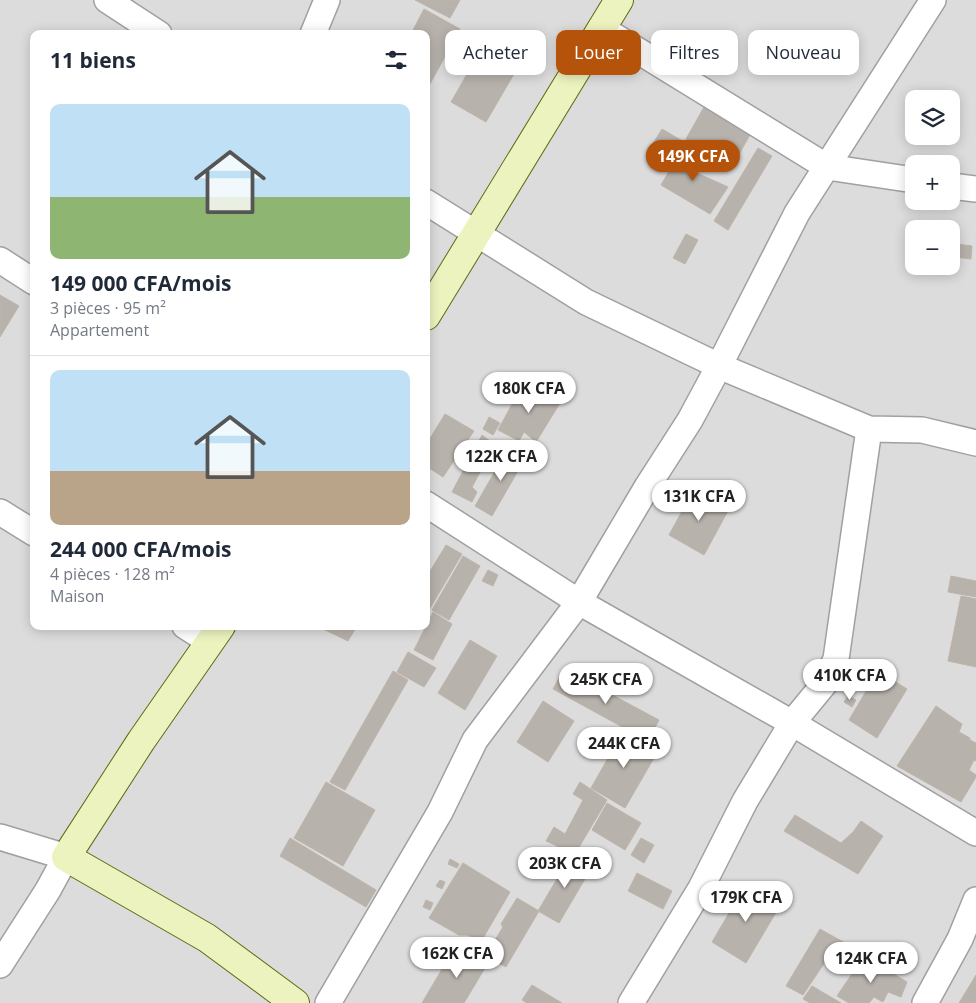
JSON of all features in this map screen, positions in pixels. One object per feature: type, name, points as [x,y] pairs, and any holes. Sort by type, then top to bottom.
[{"type":"street","points":[[107,0],[153,30]]},
{"type":"street","points":[[315,30],[327,0]]},
{"type":"street","points":[[430,309],[619,0]]},
{"type":"street","points":[[328,1003],[440,812],[475,740],[579,602],[646,487],[690,420],[797,213],[933,0]]},
{"type":"street","points":[[601,28],[826,167],[905,179]]},
{"type":"street","points":[[960,187],[976,189]]},
{"type":"street","points":[[430,204],[586,302],[719,366],[869,430],[922,430],[976,443]]},
{"type":"street","points":[[0,260],[30,279]]},
{"type":"street","points":[[631,1003],[701,888],[745,801],[792,723],[825,683],[836,660],[869,430]]},
{"type":"street","points":[[430,507],[579,602],[792,723],[976,833]]},
{"type":"street","points":[[0,512],[30,531]]},
{"type":"street","points":[[0,965],[48,890],[66,857],[141,741],[216,634],[200,630]]},
{"type":"street","points":[[0,837],[66,857],[207,938],[295,1003]]},
{"type":"street","points":[[925,1003],[960,939],[976,900]]},
{"type":"shaded area","points":[[0,0],[976,0],[976,1003],[0,1003]]},
{"type":"building","points":[[415,0],[460,0],[450,18]]},
{"type":"building","points":[[424,9],[460,29],[445,30],[445,56],[430,84],[430,30],[413,30]]},
{"type":"building","points":[[466,75],[513,75],[486,122],[451,102]]},
{"type":"building","points":[[704,107],[751,133],[733,165],[686,139]]},
{"type":"building","points":[[662,129],[684,142],[670,166],[647,153]]},
{"type":"building","points":[[686,142],[696,150],[691,167],[699,174],[728,187],[710,214],[661,185]]},
{"type":"building","points":[[758,148],[772,156],[728,230],[714,221]]},
{"type":"building","points":[[686,234],[698,240],[685,264],[673,258]]},
{"type":"building","points":[[960,244],[972,246],[971,259],[960,258]]},
{"type":"building","points":[[0,295],[19,306],[0,337]]},
{"type":"building","points":[[523,384],[562,400],[536,442],[524,432],[519,441],[498,430]]},
{"type":"building","points":[[445,414],[474,431],[443,477],[430,469],[430,438]]},
{"type":"building","points":[[489,417],[500,423],[493,435],[483,429]]},
{"type":"building","points":[[482,435],[495,445],[472,487],[477,492],[472,502],[452,492]]},
{"type":"building","points":[[509,447],[526,457],[492,516],[475,506]]},
{"type":"building","points":[[694,489],[729,509],[704,555],[669,535]]},
{"type":"building","points":[[446,545],[462,554],[430,608],[430,571]]},
{"type":"building","points":[[463,556],[480,566],[449,620],[432,610]]},
{"type":"building","points":[[488,570],[498,575],[493,586],[482,581]]},
{"type":"building","points":[[951,576],[976,581],[976,597],[948,592]]},
{"type":"building","points":[[961,596],[976,599],[976,667],[948,661]]},
{"type":"building","points":[[433,612],[452,624],[433,660],[414,650],[424,630],[430,630],[430,618]]},
{"type":"building","points":[[325,630],[355,630],[348,641]]},
{"type":"building","points":[[470,640],[497,656],[465,710],[438,693]]},
{"type":"building","points":[[408,652],[436,668],[424,687],[397,672]]},
{"type":"building","points":[[866,667],[874,671],[871,678],[863,673]]},
{"type":"building","points":[[564,669],[659,720],[648,741],[553,689]]},
{"type":"building","points":[[393,671],[408,680],[345,790],[330,782]]},
{"type":"building","points":[[878,671],[907,689],[877,738],[849,720]]},
{"type":"building","points":[[848,696],[856,700],[852,707],[844,702]]},
{"type":"building","points":[[543,701],[574,721],[548,762],[517,742]]},
{"type":"building","points":[[936,706],[962,724],[959,732],[976,743],[976,761],[974,760],[969,770],[976,777],[961,802],[897,766]]},
{"type":"building","points":[[624,730],[658,751],[625,808],[591,788]]},
{"type":"building","points":[[326,782],[375,810],[343,866],[294,838]]},
{"type":"building","points":[[580,782],[607,800],[575,854],[546,841],[554,827],[565,834],[583,800],[573,794]]},
{"type":"building","points":[[607,803],[641,823],[625,850],[592,830]]},
{"type":"building","points":[[795,815],[841,843],[861,821],[883,836],[858,874],[784,831]]},
{"type":"building","points":[[290,838],[376,890],[366,907],[280,856]]},
{"type":"building","points":[[641,838],[654,845],[644,863],[631,855]]},
{"type":"building","points":[[571,855],[592,867],[559,923],[538,911]]},
{"type":"building","points":[[450,859],[459,864],[457,868],[448,864]]},
{"type":"building","points":[[463,863],[510,892],[482,940],[467,935],[459,935],[429,918]]},
{"type":"building","points":[[637,873],[672,891],[663,909],[628,891]]},
{"type":"building","points":[[440,880],[445,882],[442,889],[436,886]]},
{"type":"building","points":[[746,884],[781,904],[746,963],[712,942]]},
{"type":"building","points":[[517,898],[539,911],[506,967],[482,954],[489,943],[492,945],[503,927],[501,924]]},
{"type":"building","points":[[426,900],[433,903],[430,910],[423,907]]},
{"type":"building","points":[[820,929],[861,952],[852,967],[831,953],[803,995],[786,986]]},
{"type":"building","points":[[455,947],[471,957],[475,952],[488,963],[464,1003],[422,1003]]},
{"type":"building","points":[[864,956],[907,982],[901,997],[888,992],[883,1002],[874,997],[869,1003],[849,1003],[837,996]]},
{"type":"building","points":[[976,975],[976,1003],[959,1003]]},
{"type":"building","points":[[532,985],[562,1003],[527,1003],[522,1000]]},
{"type":"building","points":[[812,986],[841,1003],[810,1003],[803,999]]}]
